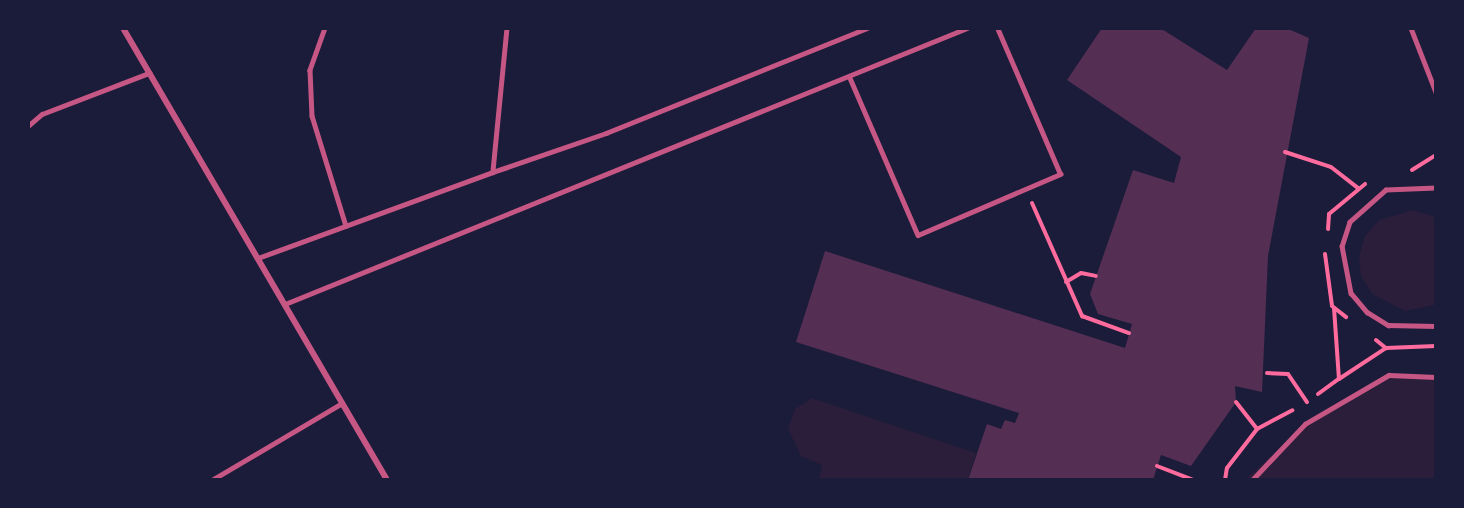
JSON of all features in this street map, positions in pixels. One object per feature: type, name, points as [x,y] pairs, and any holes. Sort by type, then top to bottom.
[{"type":"street","points":[[123,28],[387,480]]},
{"type":"lane","points":[[325,28],[310,70],[312,116],[346,226]]},
{"type":"lane","points":[[493,172],[507,28]]},
{"type":"lane","points":[[258,258],[493,172],[606,134],[867,28]]},
{"type":"lane","points":[[285,304],[850,78],[967,28]]},
{"type":"lane","points":[[850,78],[918,235],[1060,174],[997,28]]},
{"type":"lane","points":[[1411,28],[1436,92]]},
{"type":"lane","points":[[28,126],[42,114],[149,73]]},
{"type":"lane","points":[[1436,188],[1386,190],[1360,210],[1342,246],[1351,293],[1367,312],[1396,326],[1436,326]]},
{"type":"lane","points":[[1252,480],[1305,424],[1389,375],[1436,377]]},
{"type":"lane","points":[[213,480],[342,403]]},
{"type":"path","points":[[1285,152],[1331,167],[1358,188]]},
{"type":"path","points":[[1404,172],[1421,168],[1436,155]]},
{"type":"path","points":[[1339,379],[1334,307],[1324,261],[1329,214],[1358,188],[1376,180]]},
{"type":"path","points":[[1026,189],[1082,316],[1129,333]]},
{"type":"path","points":[[1066,282],[1082,273],[1096,276]]},
{"type":"path","points":[[1334,307],[1354,323]]},
{"type":"path","points":[[1370,335],[1386,348]]},
{"type":"path","points":[[1225,480],[1227,468],[1257,429],[1306,403],[1386,348],[1436,346]]},
{"type":"path","points":[[1267,373],[1288,374],[1306,403]]},
{"type":"path","points":[[1236,402],[1257,429]]},
{"type":"path","points":[[1157,466],[1194,480]]},
{"type":"shaded area","points":[[1413,210],[1435,217],[1435,305],[1405,311],[1372,294],[1361,276],[1359,256],[1365,236],[1379,220]]},
{"type":"shaded area","points":[[1422,374],[1435,377],[1435,479],[1245,480],[1305,424],[1389,375]]},
{"type":"shaded area","points":[[812,398],[976,453],[968,479],[819,479],[822,465],[801,456],[788,429],[795,409]]},
{"type":"building","points":[[1102,28],[1160,28],[1227,70],[1256,28],[1286,28],[1309,38],[1268,256],[1262,392],[1235,386],[1236,402],[1191,466],[1161,455],[1153,480],[968,480],[987,424],[1001,429],[1005,420],[1015,423],[1019,413],[796,342],[825,251],[1125,348],[1132,324],[1098,314],[1090,294],[1133,170],[1174,183],[1181,157],[1067,80]]}]
